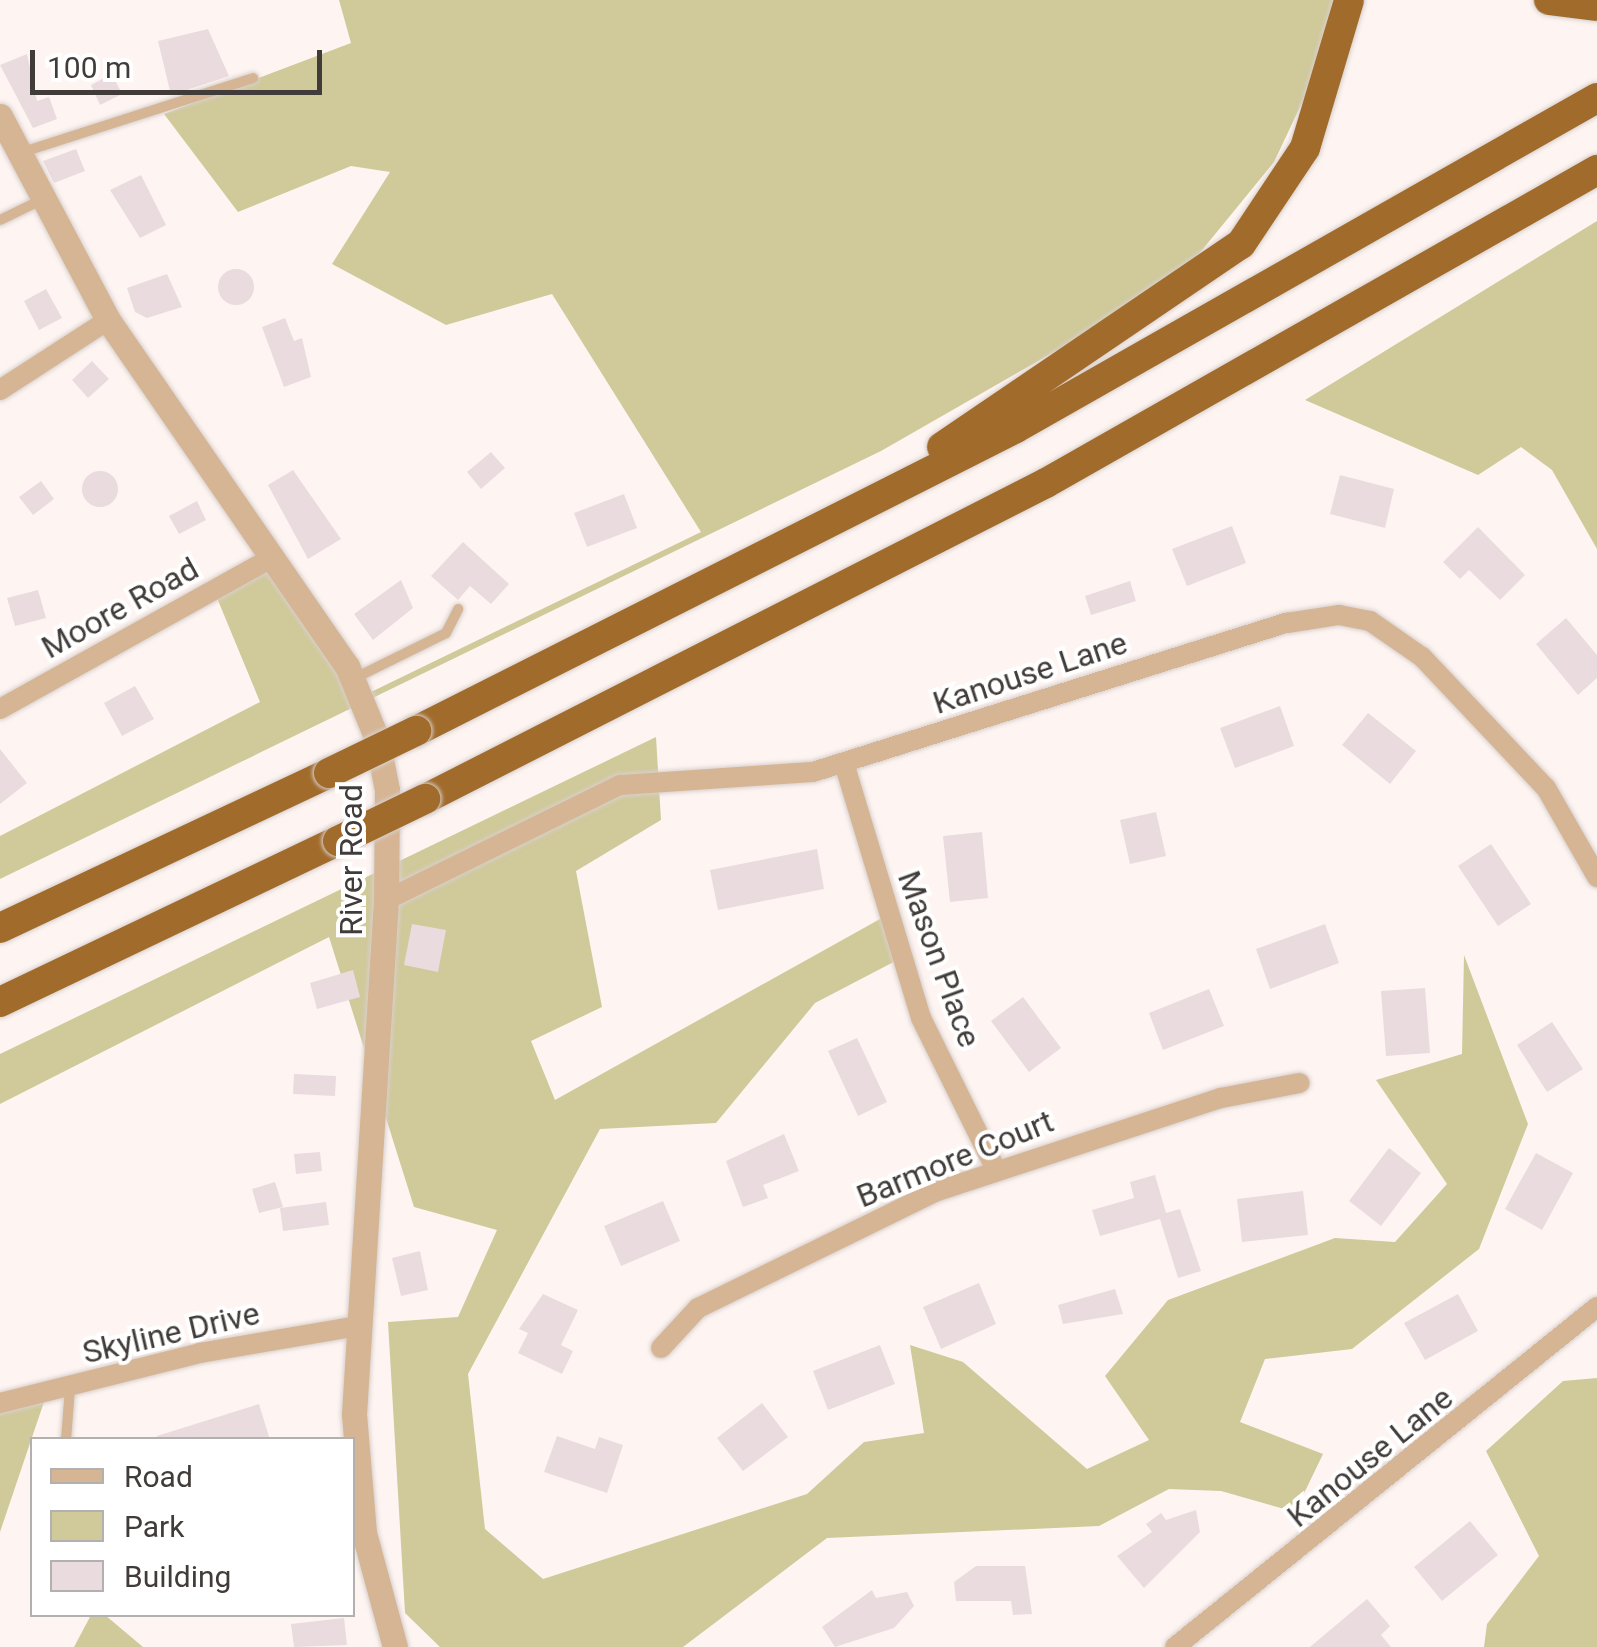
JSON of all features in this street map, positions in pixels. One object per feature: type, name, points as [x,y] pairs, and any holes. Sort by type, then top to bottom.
[{"type":"highway","points":[[765,560],[1132,326],[1241,244],[1311,135],[1350,0]]},
{"type":"highway","points":[[1549,0],[1597,6]]},
{"type":"highway","points":[[0,928],[329,774],[765,560],[1267,291],[1597,98]]},
{"type":"highway","points":[[0,1002],[425,799],[1046,484],[1597,170]]},
{"type":"street","name":"River Road","points":[[0,116],[108,320],[352,679],[384,766],[386,900],[358,1326],[360,1508],[395,1647]]},
{"type":"street","points":[[0,390],[108,320]]},
{"type":"street","name":"Moore Road","points":[[0,709],[270,560]]},
{"type":"street","name":"Kanouse Lane","points":[[386,900],[620,785],[844,763],[1287,622],[1356,616],[1422,657],[1546,788],[1597,877]]},
{"type":"street","name":"Mason Place","points":[[844,763],[921,1018],[994,1168]]},
{"type":"street","name":"Barmore Court","points":[[661,1348],[698,1308],[994,1168],[1300,1083]]},
{"type":"street","name":"Kanouse Lane","points":[[1175,1647],[1597,1307]]},
{"type":"street","name":"Skyline Drive","points":[[0,1404],[200,1353],[358,1326]]},
{"type":"lane","points":[[19,153],[254,78]]},
{"type":"lane","points":[[0,220],[42,200]]},
{"type":"lane","points":[[352,679],[446,633],[458,608]]},
{"type":"lane","points":[[66,1437],[70,1388]]},
{"type":"green space","points":[[339,0],[1333,0],[1309,88],[1274,162],[1176,282],[881,451],[0,879],[0,836],[260,702],[217,598],[280,559],[371,692],[701,532],[552,294],[446,325],[332,264],[390,172],[351,166],[238,212],[164,114],[351,43]]},
{"type":"green space","points":[[1597,221],[1597,549],[1552,470],[1521,447],[1478,475],[1305,400]]},
{"type":"green space","points":[[656,737],[661,820],[576,871],[602,1007],[531,1041],[555,1100],[889,914],[907,955],[815,1003],[716,1123],[600,1129],[468,1374],[485,1529],[543,1579],[807,1494],[864,1442],[924,1433],[910,1345],[963,1362],[1087,1469],[1149,1440],[1105,1376],[1168,1300],[1335,1238],[1395,1242],[1447,1184],[1376,1080],[1462,1054],[1464,955],[1528,1124],[1479,1249],[1352,1349],[1265,1359],[1240,1422],[1323,1454],[1295,1512],[1221,1491],[1169,1489],[1099,1526],[827,1538],[683,1647],[440,1647],[405,1613],[388,1322],[458,1317],[497,1230],[414,1207],[329,937],[0,1104],[0,1054]]},
{"type":"green space","points":[[1597,1378],[1597,1647],[1484,1647],[1487,1624],[1539,1556],[1486,1451],[1563,1381]]},
{"type":"green space","points":[[48,1390],[0,1532],[0,1401]]},
{"type":"green space","points":[[90,1617],[107,1617],[143,1647],[74,1647]]},
{"type":"building","points":[[208,29],[229,76],[171,95],[158,41]]},
{"type":"building","points":[[27,54],[37,101],[49,97],[57,119],[33,128],[0,65]]},
{"type":"building","points":[[112,74],[122,94],[100,105],[91,85]]},
{"type":"building","points":[[76,149],[85,171],[54,183],[43,161]]},
{"type":"building","points":[[141,175],[166,225],[140,238],[110,190]]},
{"type":"building","points":[[236,269],[249,274],[254,287],[249,300],[236,305],[223,300],[218,287],[223,274]]},
{"type":"building","points":[[167,274],[182,307],[147,318],[135,312],[127,288]]},
{"type":"building","points":[[46,289],[62,318],[39,330],[24,301]]},
{"type":"building","points":[[285,318],[294,341],[302,338],[311,377],[284,387],[262,327]]},
{"type":"building","points":[[92,361],[109,379],[88,398],[72,380]]},
{"type":"building","points":[[491,452],[505,468],[481,489],[467,472]]},
{"type":"building","points":[[293,470],[341,539],[308,559],[268,485]]},
{"type":"building","points":[[100,471],[112,477],[118,489],[112,501],[100,507],[88,501],[82,489],[88,477]]},
{"type":"building","points":[[1340,475],[1394,489],[1385,528],[1330,514]]},
{"type":"building","points":[[41,481],[54,499],[33,515],[19,497]]},
{"type":"building","points":[[624,494],[637,528],[587,547],[574,513]]},
{"type":"building","points":[[197,501],[206,520],[179,534],[169,516]]},
{"type":"building","points":[[1232,526],[1246,563],[1187,586],[1172,549]]},
{"type":"building","points":[[1478,527],[1525,575],[1500,600],[1469,570],[1460,579],[1443,562]]},
{"type":"building","points":[[463,542],[509,584],[491,604],[470,586],[458,600],[431,576]]},
{"type":"building","points":[[401,580],[413,608],[373,640],[354,614]]},
{"type":"building","points":[[1130,581],[1136,601],[1091,615],[1085,596]]},
{"type":"building","points":[[38,590],[46,618],[15,626],[7,598]]},
{"type":"building","points":[[1566,618],[1597,655],[1597,678],[1578,695],[1536,644]]},
{"type":"building","points":[[135,686],[154,719],[122,736],[104,703]]},
{"type":"building","points":[[1280,706],[1294,746],[1235,768],[1220,728]]},
{"type":"building","points":[[1368,713],[1416,751],[1390,784],[1342,745]]},
{"type":"building","points":[[0,749],[27,783],[0,804]]},
{"type":"building","points":[[1156,812],[1166,856],[1130,864],[1120,820]]},
{"type":"building","points":[[982,832],[988,898],[950,902],[943,836]]},
{"type":"building","points":[[1491,844],[1531,904],[1498,926],[1458,866]]},
{"type":"building","points":[[817,849],[824,889],[718,910],[710,870]]},
{"type":"building","points":[[412,924],[446,930],[438,972],[404,965]]},
{"type":"building","points":[[1325,924],[1339,963],[1270,989],[1256,949]]},
{"type":"building","points":[[353,970],[360,997],[317,1009],[310,983]]},
{"type":"building","points":[[1425,988],[1430,1053],[1386,1056],[1381,991]]},
{"type":"building","points":[[1209,989],[1224,1026],[1163,1050],[1149,1013]]},
{"type":"building","points":[[1023,997],[1061,1048],[1029,1072],[991,1021]]},
{"type":"building","points":[[1552,1022],[1583,1069],[1547,1092],[1517,1045]]},
{"type":"building","points":[[857,1038],[887,1102],[858,1116],[828,1051]]},
{"type":"building","points":[[294,1074],[336,1076],[335,1096],[293,1094]]},
{"type":"building","points":[[784,1134],[799,1171],[763,1185],[768,1198],[743,1207],[726,1161]]},
{"type":"building","points":[[1389,1148],[1421,1173],[1381,1226],[1349,1201]]},
{"type":"building","points":[[320,1152],[322,1171],[296,1174],[294,1154]]},
{"type":"building","points":[[1536,1153],[1573,1173],[1542,1230],[1505,1209]]},
{"type":"building","points":[[1155,1175],[1166,1213],[1180,1209],[1201,1271],[1178,1278],[1160,1219],[1100,1236],[1092,1210],[1134,1198],[1130,1182]]},
{"type":"building","points":[[275,1182],[283,1207],[259,1213],[252,1189]]},
{"type":"building","points":[[1303,1191],[1308,1235],[1242,1242],[1237,1199]]},
{"type":"building","points":[[663,1201],[680,1241],[621,1266],[604,1226]]},
{"type":"building","points":[[326,1202],[329,1225],[283,1231],[280,1208]]},
{"type":"building","points":[[420,1251],[428,1290],[401,1296],[392,1258]]},
{"type":"building","points":[[979,1283],[996,1324],[941,1349],[923,1307]]},
{"type":"building","points":[[1115,1289],[1123,1314],[1063,1324],[1058,1305]]},
{"type":"building","points":[[543,1294],[578,1310],[561,1345],[573,1351],[562,1374],[518,1353],[528,1333],[519,1329]]},
{"type":"building","points":[[1458,1294],[1478,1331],[1425,1360],[1404,1323]]},
{"type":"building","points":[[880,1345],[895,1384],[828,1410],[813,1371]]},
{"type":"building","points":[[762,1403],[788,1437],[743,1471],[717,1438]]},
{"type":"building","points":[[259,1404],[269,1437],[157,1437]]},
{"type":"building","points":[[557,1436],[595,1449],[599,1437],[623,1445],[607,1493],[544,1472]]},
{"type":"building","points":[[1196,1510],[1200,1532],[1144,1588],[1117,1556],[1152,1532],[1146,1524],[1161,1513],[1166,1520]]},
{"type":"building","points":[[1470,1521],[1498,1555],[1442,1601],[1414,1567]]},
{"type":"building","points":[[976,1566],[1025,1566],[1032,1614],[1013,1615],[1011,1601],[956,1601],[954,1582]]},
{"type":"building","points":[[872,1590],[876,1598],[907,1592],[914,1606],[894,1628],[835,1647],[822,1627]]},
{"type":"building","points":[[1367,1599],[1390,1626],[1381,1635],[1391,1647],[1310,1647]]},
{"type":"building","points":[[344,1618],[347,1645],[294,1647],[291,1624]]}]
